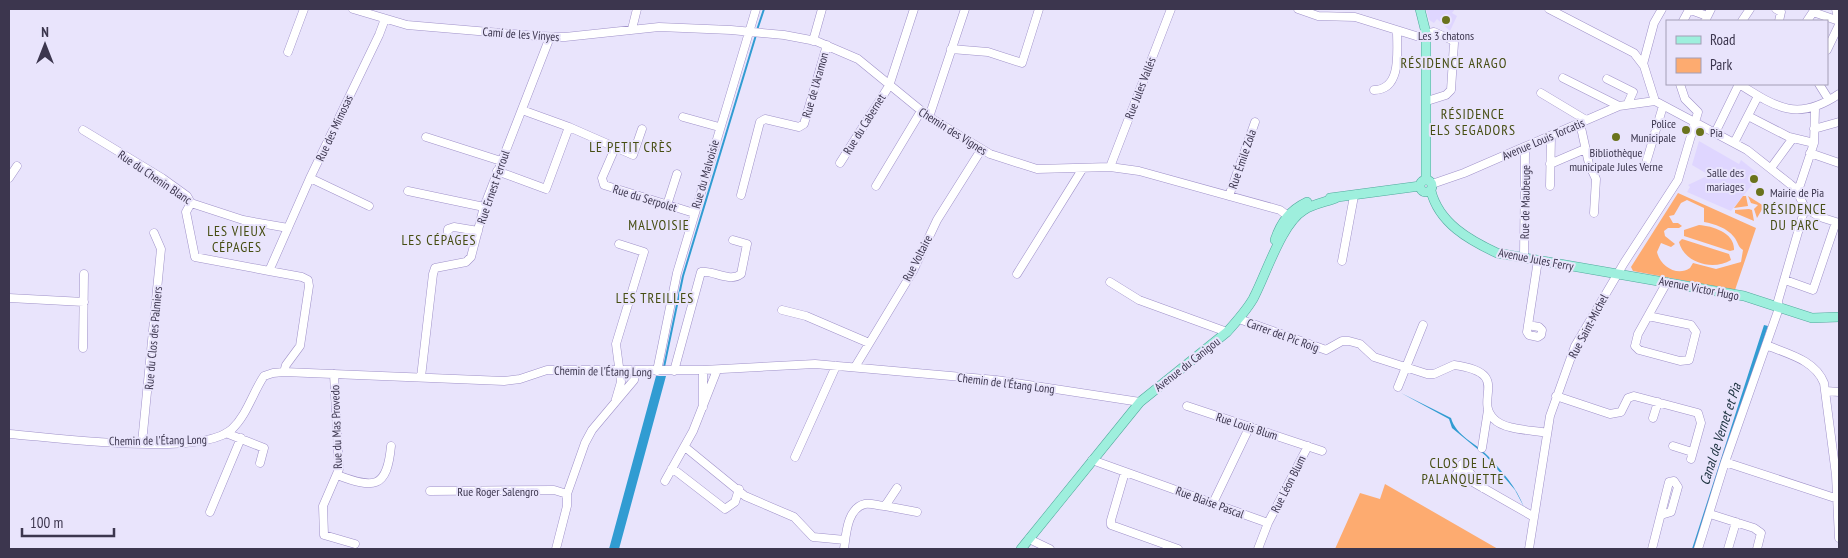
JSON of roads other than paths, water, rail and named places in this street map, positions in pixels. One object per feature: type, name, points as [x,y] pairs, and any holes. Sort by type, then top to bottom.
[{"type":"main road","points":[[1290,218],[1296,208],[1308,202],[1427,186],[1426,33],[1420,9]]},
{"type":"main road","name":"Avenue Jules Ferry","points":[[1427,186],[1440,210],[1454,228],[1469,241],[1497,253],[1616,275]]},
{"type":"main road","name":"Avenue du Canigou","points":[[1021,549],[1140,402],[1227,332],[1239,319],[1252,300],[1270,260],[1277,235],[1290,218]]},
{"type":"main road","name":"Avenue Victor Hugo","points":[[1616,275],[1628,275],[1744,296],[1812,318],[1839,317]]},
{"type":"street","points":[[288,52],[304,9]]},
{"type":"street","name":"Camí de les Vinyes","points":[[353,9],[408,25],[437,29],[550,37],[659,27],[753,32]]},
{"type":"street","points":[[632,29],[638,9]]},
{"type":"street","name":"Rue du Malvoisie","points":[[657,371],[677,273],[719,127],[753,32],[756,9]]},
{"type":"street","points":[[812,40],[822,9]]},
{"type":"street","name":"Rue du Cabernet","points":[[840,163],[889,86],[914,9]]},
{"type":"street","points":[[929,117],[965,9]]},
{"type":"street","points":[[951,49],[988,52],[1022,63],[1039,9]]},
{"type":"street","name":"Rue Jules Vallés","points":[[1110,167],[1171,9]]},
{"type":"street","points":[[1298,9],[1318,16],[1355,17],[1416,36],[1434,32],[1452,40],[1454,43],[1451,90],[1446,95],[1427,101]]},
{"type":"street","points":[[1549,9],[1634,53],[1643,65],[1656,100],[1663,106],[1696,121],[1734,142],[1771,168],[1796,190],[1805,208],[1820,217],[1837,223],[1814,290],[1784,280]]},
{"type":"street","points":[[1643,65],[1654,23],[1662,9]]},
{"type":"street","points":[[1743,20],[1750,9]]},
{"type":"street","points":[[1776,9],[1781,12],[1779,20]]},
{"type":"street","points":[[1828,48],[1839,23],[1836,9]]},
{"type":"street","points":[[1688,10],[1707,15]]},
{"type":"street","points":[[1814,10],[1839,23]]},
{"type":"street","name":"Rue des Mimosas","points":[[269,271],[310,178],[385,19]]},
{"type":"street","points":[[1374,90],[1382,90],[1391,84],[1397,64],[1398,30]]},
{"type":"street","name":"Chemin des Vignes","points":[[753,32],[812,40],[858,59],[921,112],[981,150],[1037,168],[1110,167],[1139,171],[1280,210],[1290,218]]},
{"type":"street","name":"Rue Ernest Ferroul","points":[[421,377],[432,274],[435,268],[466,262],[471,257],[484,207],[550,37]]},
{"type":"street","name":"Rue de l'Aramon","points":[[742,195],[760,122],[764,119],[799,127],[804,124],[827,45]]},
{"type":"street","points":[[1563,78],[1619,106]]},
{"type":"street","points":[[1607,79],[1632,92],[1628,103]]},
{"type":"street","points":[[1680,85],[1685,99],[1698,112],[1696,121]]},
{"type":"street","points":[[1716,132],[1739,85]]},
{"type":"street","points":[[1741,85],[1776,106],[1787,108],[1815,108],[1836,98],[1820,85]]},
{"type":"street","points":[[1541,93],[1583,122],[1585,149],[1596,179],[1594,214]]},
{"type":"street","points":[[1734,142],[1758,96]]},
{"type":"street","name":"Avenue Louis Torcatis","points":[[1427,186],[1464,173],[1619,106],[1628,103],[1656,100]]},
{"type":"street","points":[[1646,163],[1663,106]]},
{"type":"street","points":[[1796,190],[1800,184],[1814,143],[1815,108]]},
{"type":"street","points":[[522,110],[595,137],[633,155],[642,129]]},
{"type":"street","points":[[876,186],[921,112]]},
{"type":"street","points":[[1748,116],[1793,138],[1814,143]]},
{"type":"street","points":[[683,117],[719,127]]},
{"type":"street","name":"Rue Saint-Michel","points":[[1529,549],[1546,432],[1556,396],[1575,346],[1616,275],[1678,180],[1696,121]]},
{"type":"street","name":"Rue Émile Zola","points":[[1229,196],[1255,122]]},
{"type":"street","points":[[1814,129],[1839,122]]},
{"type":"street","points":[[497,171],[546,189],[569,127]]},
{"type":"street","name":"Rue du Chenin Blanc","points":[[83,130],[162,178],[187,196],[191,202],[243,220],[288,228]]},
{"type":"street","points":[[1550,136],[1550,186]]},
{"type":"street","points":[[426,137],[501,161]]},
{"type":"street","points":[[1771,168],[1793,138]]},
{"type":"street","name":"Rue du Serpolet","points":[[615,148],[602,178],[604,185],[694,214]]},
{"type":"street","name":"Rue de Maubeuge","points":[[1522,148],[1525,153],[1524,258]]},
{"type":"street","points":[[1550,164],[1585,149]]},
{"type":"street","name":"Rue Voltaire","points":[[855,367],[913,271],[937,220],[981,150]]},
{"type":"street","points":[[1810,153],[1839,163]]},
{"type":"street","points":[[9,178],[17,166]]},
{"type":"street","points":[[1017,274],[1082,168]]},
{"type":"street","points":[[667,205],[677,174]]},
{"type":"street","points":[[310,178],[369,206]]},
{"type":"street","points":[[408,191],[484,207]]},
{"type":"street","points":[[1342,261],[1354,196]]},
{"type":"street","points":[[191,202],[186,212],[195,257],[302,276],[308,280],[309,286],[300,346],[286,365],[284,372]]},
{"type":"street","points":[[1698,549],[1725,462],[1779,308],[1778,301],[1805,208]]},
{"type":"street","points":[[446,239],[448,229],[454,227],[478,231]]},
{"type":"street","name":"Rue du Clos des Palmiers","points":[[142,443],[161,249],[154,233]]},
{"type":"street","points":[[674,371],[701,272],[731,277],[741,274],[747,244],[733,240]]},
{"type":"street","points":[[616,399],[621,382],[618,370],[619,355],[616,344],[644,252],[619,244]]},
{"type":"street","points":[[1528,325],[1538,260]]},
{"type":"street","points":[[83,348],[84,274]]},
{"type":"street","points":[[1110,282],[1139,300],[1227,332]]},
{"type":"street","points":[[1648,316],[1691,325],[1695,328],[1696,332],[1688,360],[1680,361],[1639,350],[1636,346],[1635,340],[1648,316],[1667,282]]},
{"type":"street","points":[[9,298],[84,302]]},
{"type":"street","points":[[782,310],[806,316],[869,343]]},
{"type":"street","name":"Carrer del Pic Roig","points":[[1239,319],[1326,350],[1342,341],[1360,344],[1374,357],[1407,368],[1434,374],[1454,366],[1482,374],[1489,383],[1488,408],[1482,448]]},
{"type":"street","points":[[1398,387],[1423,325]]},
{"type":"street","points":[[1766,345],[1810,364],[1820,373],[1826,391],[1838,475],[1839,538]]},
{"type":"street","name":"Chemin de l'Étang Long","points":[[9,434],[142,443],[211,439],[226,433],[239,420],[264,376],[284,372],[512,381],[547,370],[674,371],[814,364],[996,380],[1140,402]]},
{"type":"street","points":[[795,457],[836,366]]},
{"type":"street","points":[[556,549],[567,506],[566,494],[592,430],[616,399],[634,380],[636,370]]},
{"type":"street","points":[[703,370],[703,407]]},
{"type":"street","points":[[665,481],[685,447],[717,370]]},
{"type":"street","name":"Rue du Mas Provedo","points":[[334,374],[338,475],[323,506],[322,529],[324,535],[355,544]]},
{"type":"street","points":[[1826,391],[1839,392]]},
{"type":"street","points":[[1556,396],[1616,415],[1625,408],[1628,398],[1632,396],[1698,413],[1701,423],[1691,455],[1673,446]]},
{"type":"street","points":[[1653,418],[1658,402]]},
{"type":"street","name":"Rue Louis Blum","points":[[1186,406],[1322,451]]},
{"type":"street","points":[[1488,408],[1494,420],[1502,424],[1546,432]]},
{"type":"street","points":[[1213,503],[1250,426]]},
{"type":"street","points":[[226,433],[264,448],[260,463]]},
{"type":"street","points":[[210,512],[241,438]]},
{"type":"street","points":[[338,475],[360,484],[372,485],[383,478],[390,465],[391,446]]},
{"type":"street","name":"Rue Léon Blum","points":[[1268,523],[1308,446]]},
{"type":"street","points":[[685,447],[753,501],[775,507],[794,516],[813,538],[845,540]]},
{"type":"street","name":"Rue Blaise Pascal","points":[[1092,460],[1268,523]]},
{"type":"street","points":[[1725,462],[1838,499]]},
{"type":"street","points":[[672,468],[725,510],[735,502],[739,489]]},
{"type":"street","points":[[1126,472],[1111,520],[1112,525],[1178,549]]},
{"type":"street","points":[[885,506],[897,488]]},
{"type":"street","points":[[1483,488],[1534,518]]},
{"type":"street","name":"Rue Roger Salengro","points":[[430,491],[554,490],[566,494]]},
{"type":"street","points":[[844,549],[850,520],[857,509],[866,504],[917,512]]},
{"type":"street","points":[[1710,514],[1754,528],[1761,533],[1757,549]]},
{"type":"street","points":[[1652,549],[1660,515]]},
{"type":"street","points":[[1728,549],[1736,522]]},
{"type":"street","points":[[1258,549],[1268,523]]},
{"type":"street","points":[[1029,540],[1050,549]]},
{"type":"water","points":[[1764,325],[1768,326],[1695,549],[1692,549]]},
{"type":"water","points":[[656,376],[666,376],[619,549],[609,549]]},
{"type":"water","points":[[1401,393],[1451,418],[1457,430],[1483,451],[1504,474],[1513,486],[1524,507],[1515,490],[1486,456],[1452,428],[1449,419]]},
{"type":"waterway","points":[[757,30],[764,9]]},
{"type":"waterway","points":[[664,367],[683,276],[756,35]]},
{"type":"place","name":"Les 3 chatons","points":[[1446,20]]},
{"type":"place","name":"Police Municipale","points":[[1686,130]]},
{"type":"place","name":"Pia","points":[[1700,132]]},
{"type":"place","name":"Bibliothèque municipale Jules Verne","points":[[1616,137]]},
{"type":"place","name":"Salle des mariages","points":[[1754,179]]},
{"type":"place","name":"Mairie de Pia","points":[[1760,192]]},
{"type":"district","name":"RÉSIDENCE ARAGO","points":[[1454,63]]},
{"type":"district","name":"RÉSIDENCE ELS SEGADORS","points":[[1473,122]]},
{"type":"district","name":"LE PETIT CRÈS","points":[[631,147]]},
{"type":"district","name":"RÉSIDENCE DU PARC","points":[[1795,217]]},
{"type":"district","name":"MALVOISIE","points":[[659,225]]},
{"type":"district","name":"LES VIEUX CÉPAGES","points":[[237,240]]},
{"type":"district","name":"LES CÉPAGES","points":[[439,240]]},
{"type":"district","name":"LES TREILLES","points":[[655,298]]},
{"type":"district","name":"CLOS DE LA PALANQUETTE","points":[[1463,472]]},
{"type":"water label","name":"Canal de Vernet et Pia","points":[[1720,434]]}]
